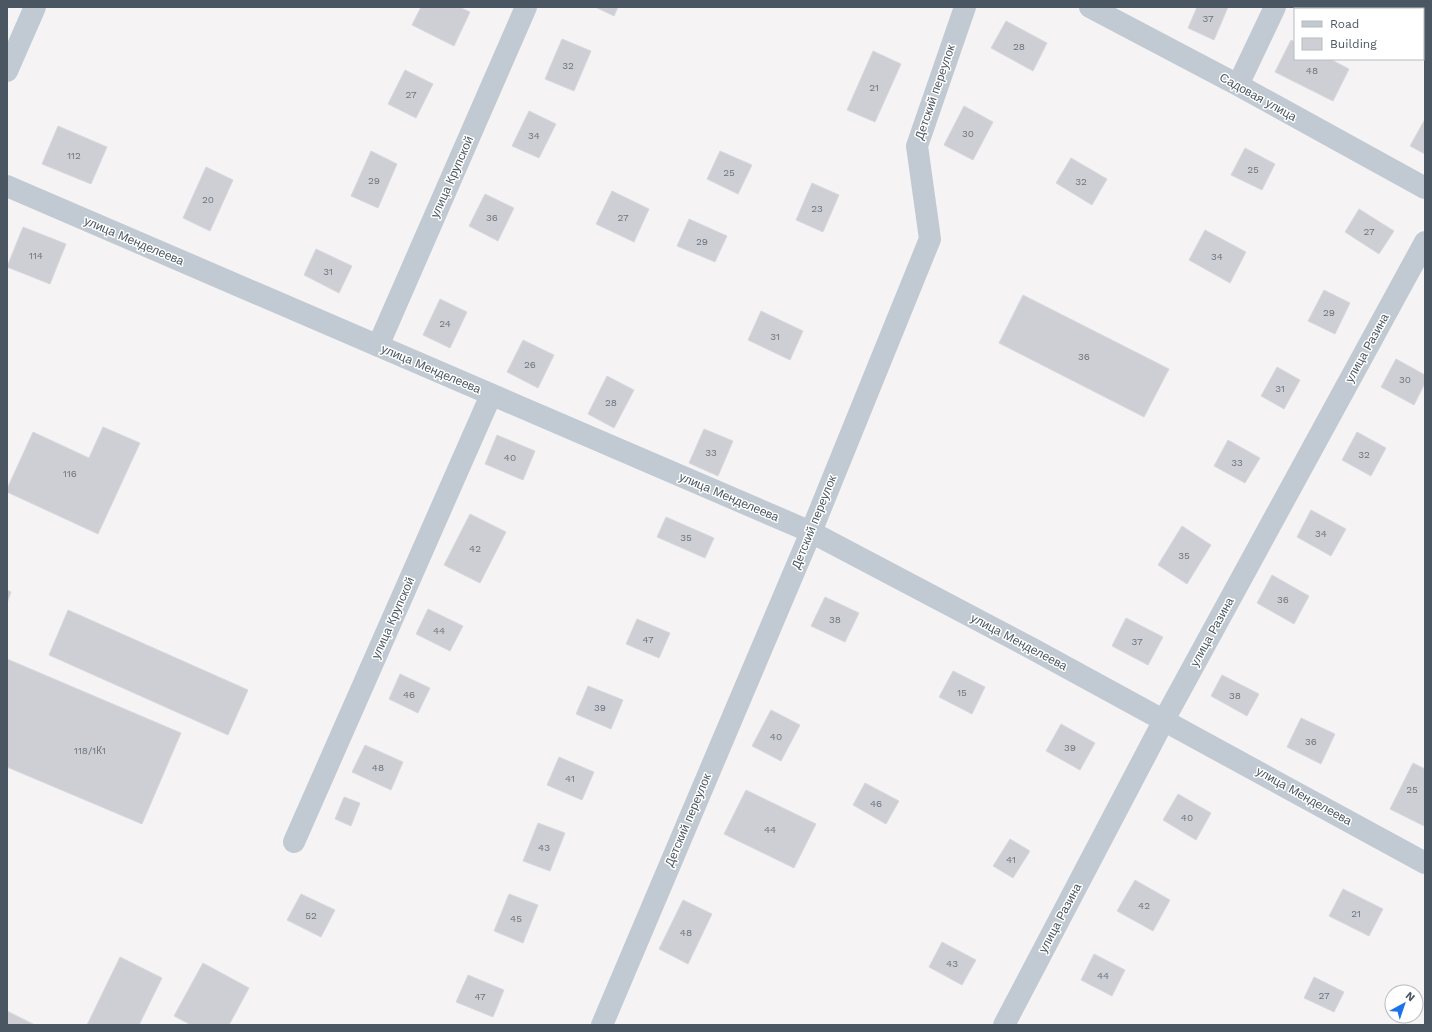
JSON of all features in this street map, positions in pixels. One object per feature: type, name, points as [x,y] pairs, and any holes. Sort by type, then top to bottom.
[{"type":"street","points":[[7,71],[35,7]]},
{"type":"street","name":"улица Крупской","points":[[378,346],[526,7]]},
{"type":"street","name":"Детский переулок","points":[[602,1025],[811,532],[930,239],[917,146],[965,7]]},
{"type":"street","name":"Садовая улица","points":[[1090,7],[1238,85],[1425,188]]},
{"type":"street","points":[[1238,85],[1275,7]]},
{"type":"street","name":"улица Менделеева","points":[[7,186],[811,532],[1025,644],[1425,863]]},
{"type":"street","name":"улица Разина","points":[[1004,1025],[1164,720],[1425,242]]},
{"type":"street","name":"улица Крупской","points":[[294,842],[491,395]]},
{"type":"building","points":[[421,7],[459,7],[470,12],[454,46],[412,25]]},
{"type":"building","points":[[595,7],[618,7],[614,16]]},
{"type":"building","points":[[1197,7],[1228,7],[1214,40],[1188,28]]},
{"type":"building","points":[[1330,7],[1357,7],[1356,8]]},
{"type":"building","points":[[1006,21],[1047,43],[1033,71],[991,48]]},
{"type":"building","points":[[562,39],[591,51],[574,91],[545,79]]},
{"type":"building","points":[[1291,40],[1294,42],[1294,60],[1332,60],[1349,69],[1333,101],[1275,72]]},
{"type":"building","points":[[873,51],[901,64],[875,122],[847,110]]},
{"type":"building","points":[[405,70],[433,84],[416,118],[388,104]]},
{"type":"building","points":[[964,106],[993,122],[973,160],[944,145]]},
{"type":"building","points":[[529,111],[556,124],[539,158],[512,146]]},
{"type":"building","points":[[1425,119],[1425,154],[1410,146]]},
{"type":"building","points":[[58,126],[107,147],[91,184],[42,164]]},
{"type":"building","points":[[1245,148],[1275,164],[1262,190],[1231,175]]},
{"type":"building","points":[[371,151],[397,164],[378,208],[351,196]]},
{"type":"building","points":[[720,151],[752,165],[738,194],[707,179]]},
{"type":"building","points":[[1071,158],[1107,179],[1092,205],[1056,183]]},
{"type":"building","points":[[206,167],[233,180],[210,231],[183,218]]},
{"type":"building","points":[[812,183],[839,195],[823,232],[796,220]]},
{"type":"building","points":[[612,191],[649,209],[634,242],[596,224]]},
{"type":"building","points":[[485,194],[514,208],[498,241],[469,226]]},
{"type":"building","points":[[1359,209],[1394,231],[1379,254],[1345,232]]},
{"type":"building","points":[[689,219],[727,236],[715,262],[677,246]]},
{"type":"building","points":[[23,227],[66,244],[50,284],[7,267]]},
{"type":"building","points":[[1205,230],[1246,252],[1230,283],[1189,260]]},
{"type":"building","points":[[316,249],[352,266],[339,293],[304,275]]},
{"type":"building","points":[[1324,290],[1350,303],[1335,334],[1308,321]]},
{"type":"building","points":[[1023,295],[1169,369],[1144,417],[999,343]]},
{"type":"building","points":[[440,299],[467,312],[450,348],[423,335]]},
{"type":"building","points":[[761,311],[803,331],[790,360],[748,340]]},
{"type":"building","points":[[523,340],[554,355],[538,388],[507,372]]},
{"type":"building","points":[[1396,359],[1425,375],[1425,383],[1414,405],[1381,387]]},
{"type":"building","points":[[1277,367],[1300,380],[1284,409],[1261,396]]},
{"type":"building","points":[[607,376],[634,390],[614,428],[588,414]]},
{"type":"building","points":[[103,427],[140,443],[98,534],[7,492],[33,432],[89,458]]},
{"type":"building","points":[[704,429],[733,441],[718,476],[689,463]]},
{"type":"building","points":[[1357,432],[1386,448],[1371,476],[1342,460]]},
{"type":"building","points":[[497,435],[535,451],[523,480],[485,464]]},
{"type":"building","points":[[1228,440],[1260,458],[1245,483],[1214,466]]},
{"type":"building","points":[[1311,510],[1346,529],[1331,556],[1297,537]]},
{"type":"building","points":[[470,514],[506,532],[480,583],[444,565]]},
{"type":"building","points":[[666,517],[714,538],[705,558],[657,537]]},
{"type":"building","points":[[1182,526],[1211,545],[1187,584],[1158,565]]},
{"type":"building","points":[[1272,575],[1309,596],[1294,624],[1257,603]]},
{"type":"building","points":[[7,590],[11,592],[7,603]]},
{"type":"building","points":[[825,597],[859,613],[845,642],[811,626]]},
{"type":"building","points":[[428,609],[463,626],[450,651],[416,634]]},
{"type":"building","points":[[68,610],[248,690],[228,735],[49,655]]},
{"type":"building","points":[[1126,618],[1163,637],[1148,665],[1112,646]]},
{"type":"building","points":[[637,619],[670,633],[659,658],[626,644]]},
{"type":"building","points":[[7,659],[181,733],[142,824],[7,767]]},
{"type":"building","points":[[953,671],[985,687],[972,714],[939,697]]},
{"type":"building","points":[[400,674],[430,688],[418,713],[389,699]]},
{"type":"building","points":[[1222,675],[1259,694],[1247,716],[1211,696]]},
{"type":"building","points":[[588,686],[623,700],[611,729],[576,714]]},
{"type":"building","points":[[771,710],[800,725],[781,761],[752,746]]},
{"type":"building","points":[[1301,718],[1335,734],[1321,764],[1287,747]]},
{"type":"building","points":[[1061,724],[1095,743],[1080,770],[1046,751]]},
{"type":"building","points":[[365,745],[403,762],[391,790],[352,772]]},
{"type":"building","points":[[559,757],[594,772],[582,800],[547,785]]},
{"type":"building","points":[[1413,763],[1425,769],[1424,826],[1390,809]]},
{"type":"building","points":[[865,783],[899,801],[886,824],[853,805]]},
{"type":"building","points":[[746,790],[816,824],[794,868],[724,834]]},
{"type":"building","points":[[1178,794],[1211,813],[1196,840],[1163,820]]},
{"type":"building","points":[[344,797],[360,803],[351,826],[335,819]]},
{"type":"building","points":[[538,823],[565,833],[550,871],[523,861]]},
{"type":"building","points":[[1010,839],[1030,851],[1013,878],[993,866]]},
{"type":"building","points":[[1135,880],[1170,900],[1153,931],[1117,911]]},
{"type":"building","points":[[1343,889],[1383,909],[1369,936],[1329,916]]},
{"type":"building","points":[[301,894],[335,910],[321,937],[287,920]]},
{"type":"building","points":[[509,894],[538,905],[523,943],[494,931]]},
{"type":"building","points":[[683,900],[712,914],[688,964],[659,949]]},
{"type":"building","points":[[942,942],[976,960],[962,985],[929,967]]},
{"type":"building","points":[[1094,954],[1125,970],[1112,996],[1081,980]]},
{"type":"building","points":[[120,957],[162,978],[139,1025],[87,1025]]},
{"type":"building","points":[[203,963],[249,988],[229,1025],[191,1025],[174,1016]]},
{"type":"building","points":[[468,975],[504,990],[493,1017],[456,1002]]},
{"type":"building","points":[[1314,977],[1344,992],[1334,1012],[1304,998]]},
{"type":"building","points":[[7,1011],[35,1025],[7,1025]]}]
